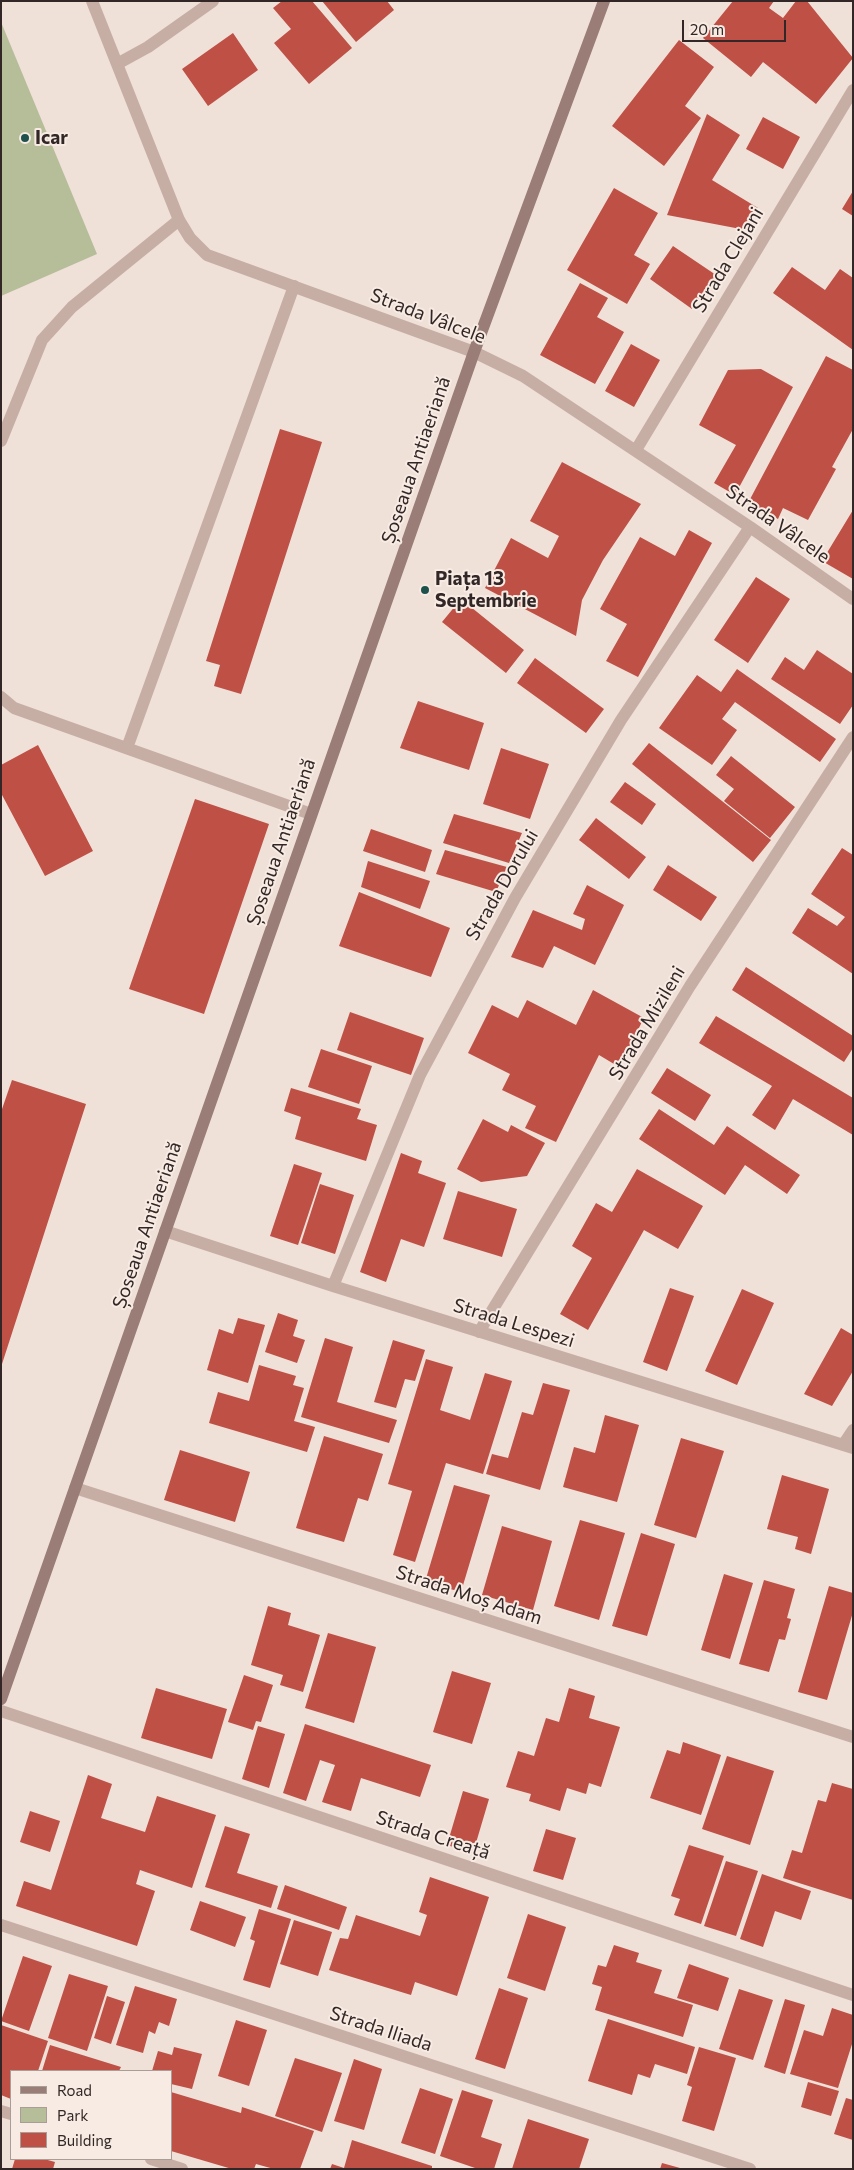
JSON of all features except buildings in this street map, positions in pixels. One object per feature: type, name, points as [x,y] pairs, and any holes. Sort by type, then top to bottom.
[{"type":"main road","name":"Șoseaua Antiaeriană","points":[[1,1698],[474,352],[604,1]]},
{"type":"street","name":"Strada Vâlcele","points":[[92,1],[179,220],[190,238],[207,255],[474,352],[523,376],[750,527],[853,599]]},
{"type":"street","points":[[117,64],[148,47],[213,1]]},
{"type":"street","name":"Strada Clejani","points":[[636,450],[853,90]]},
{"type":"street","points":[[1,440],[42,340],[72,307],[179,220]]},
{"type":"street","points":[[127,748],[294,286]]},
{"type":"street","name":"Strada Dorului","points":[[333,1286],[420,1075],[515,898],[621,720],[750,527]]},
{"type":"street","points":[[1,698],[14,708],[311,814]]},
{"type":"street","name":"Strada Mizileni","points":[[479,1332],[690,986],[853,738]]},
{"type":"street","name":"Strada Lespezi","points":[[165,1231],[333,1286],[848,1447]]},
{"type":"street","points":[[848,1447],[853,1430]]},
{"type":"street","name":"Strada Moș Adam","points":[[75,1488],[853,1737]]},
{"type":"street","name":"Strada Creață","points":[[1,1711],[853,1995]]},
{"type":"street","name":"Strada Iliada","points":[[1,1926],[750,2169]]},
{"type":"street","points":[[153,2160],[182,2169]]},
{"type":"green space","name":"Icar","points":[[1,22],[97,254],[1,296]]},
{"type":"place","name":"Icar","points":[[25,138]]},
{"type":"place","name":"Piața 13 Septembrie","points":[[425,590]]}]
